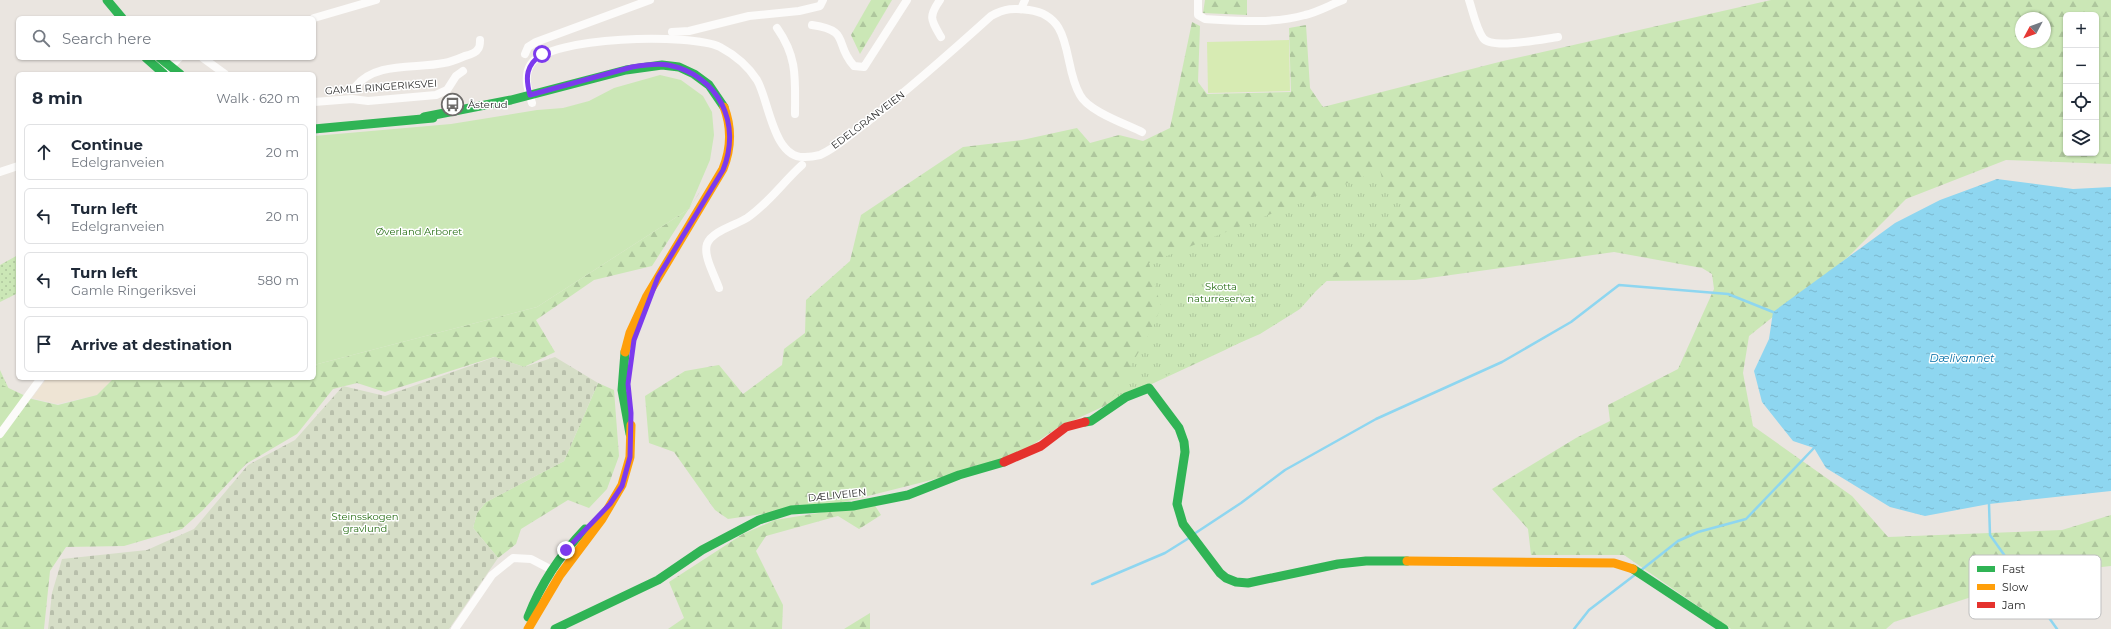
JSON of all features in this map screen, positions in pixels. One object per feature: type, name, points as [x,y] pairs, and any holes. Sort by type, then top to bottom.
[{"type":"street","points":[[98,0],[110,16]]},
{"type":"street","points":[[106,0],[120,16]]},
{"type":"street","points":[[316,17],[376,0]]},
{"type":"street","points":[[525,54],[528,47],[536,42],[650,0]]},
{"type":"street","points":[[672,32],[689,31],[749,16],[800,11],[820,6],[823,0]]},
{"type":"street","points":[[812,25],[828,28],[836,32],[840,36],[850,61],[854,66],[864,67],[907,0]]},
{"type":"street","points":[[940,0],[931,14],[931,22],[941,37]]},
{"type":"street","points":[[1021,9],[1025,0]]},
{"type":"street","points":[[1198,0],[1198,15],[1205,18],[1246,22],[1280,20],[1305,15],[1343,0]]},
{"type":"street","points":[[1470,0],[1480,32],[1483,39],[1488,43],[1505,44],[1558,37]]},
{"type":"street","name":"EDELGRANVEIEN","points":[[531,99],[526,81],[529,68],[537,58],[551,51],[624,39],[671,39],[719,46],[735,56],[748,68],[758,81],[781,144],[789,152],[803,158],[819,155],[842,141],[895,101],[991,16],[1011,8],[1041,12],[1058,25],[1064,40],[1076,87],[1080,96],[1089,105],[1142,132]]},
{"type":"street","points":[[777,28],[793,56],[795,69],[795,114]]},
{"type":"street","name":"GAMLE RINGERIKSVEI","points":[[354,87],[360,80],[370,74],[386,69],[444,63],[476,52],[480,40]]},
{"type":"street","points":[[149,60],[166,72]]},
{"type":"street","points":[[161,60],[166,72]]},
{"type":"street","points":[[166,72],[177,60]]},
{"type":"street","points":[[206,60],[222,72]]},
{"type":"street","points":[[316,129],[424,117],[439,118],[469,115],[573,89],[589,80],[632,67],[647,65],[668,65],[686,71],[705,82],[718,97],[725,111],[731,141],[726,161],[716,182],[637,313],[624,353],[623,393],[625,416],[630,434],[630,457],[627,474],[622,486],[602,519],[560,575],[529,627]]},
{"type":"street","name":"GAMLE RINGERIKSVEI","points":[[316,102],[352,98],[368,101],[436,95],[447,90],[456,76],[463,71]]},
{"type":"street","points":[[316,122],[339,126]]},
{"type":"street","points":[[719,288],[706,251],[708,243],[715,235],[747,218],[770,201],[780,186],[802,165]]},
{"type":"street","points":[[0,172],[16,167]]},
{"type":"street","points":[[0,434],[40,380]]},
{"type":"street","name":"DÆLIVEIEN","points":[[555,629],[658,580],[702,550],[759,520],[791,510],[853,506],[908,495],[959,475],[1013,460],[1041,446],[1066,427],[1091,421],[1126,397],[1148,388],[1179,428],[1184,442],[1185,452],[1178,504],[1184,524],[1220,574],[1226,579],[1236,583],[1248,583],[1338,564],[1366,560],[1614,564],[1631,568],[1724,629]]},
{"type":"street","points":[[529,627],[535,597],[551,570],[573,542],[610,504]]},
{"type":"street","points":[[455,629],[492,575],[513,558],[531,559],[560,575]]},
{"type":"shaded area","points":[[46,380],[112,380],[97,395],[57,404],[32,398]]},
{"type":"green space","points":[[871,0],[892,0],[860,54],[851,35]]},
{"type":"green space","points":[[1205,0],[1247,0],[1247,15],[1203,13]]},
{"type":"green space","points":[[1771,0],[2111,0],[2111,164],[2006,160],[1906,199],[1848,257],[1749,336],[1743,373],[1753,426],[1852,496],[1888,537],[2062,530],[2111,515],[2111,566],[2101,567],[2101,555],[1969,555],[1969,598],[1894,622],[1886,629],[1731,629],[1624,555],[1531,555],[1528,529],[1492,489],[1576,438],[1610,421],[1608,405],[1678,369],[1714,289],[1712,274],[1702,268],[1614,252],[1415,280],[1324,281],[1272,326],[1225,350],[1057,428],[1028,448],[999,463],[844,502],[728,519],[715,510],[674,452],[649,443],[645,396],[685,371],[719,365],[743,394],[782,365],[784,349],[805,333],[806,300],[850,261],[861,215],[963,147],[1022,140],[1077,128],[1090,143],[1119,135],[1143,141],[1170,128],[1192,22],[1200,26],[1198,82],[1207,94],[1291,92],[1289,28],[1306,25],[1310,88],[1323,107],[1503,61]]},
{"type":"green space","points":[[1289,40],[1290,91],[1208,93],[1207,42]]},
{"type":"green space","name":"Øverland Arboret","points":[[660,75],[681,80],[703,96],[712,112],[714,135],[710,160],[689,209],[537,307],[316,364],[316,136],[451,124],[537,110],[563,108],[589,101],[614,88]]},
{"type":"green space","name":"Skotta naturreservat","points":[[1380,170],[1385,191],[1405,208],[1316,291],[1300,309],[1260,334],[1175,371],[1106,408],[1151,331],[1161,307],[1149,263]]},
{"type":"green space","points":[[708,179],[689,209],[688,209]]},
{"type":"green space","points":[[688,209],[652,266],[594,280],[536,320],[555,352],[524,367],[494,357],[385,392],[357,383],[333,389],[297,434],[246,464],[203,510],[182,529],[124,546],[66,547],[50,571],[44,629],[0,629],[0,384],[32,399],[58,405],[97,395],[112,380],[316,380],[316,364],[537,307]]},
{"type":"green space","points":[[16,256],[16,294],[0,302],[0,265]]},
{"type":"green space","name":"Steinsskogen gravlund","points":[[495,357],[524,367],[555,357],[598,383],[564,461],[486,502],[477,513],[473,528],[498,558],[449,629],[48,629],[52,593],[62,559],[147,550],[194,529],[248,465],[295,440],[343,386],[385,396]]},
{"type":"green space","points":[[0,370],[14,400],[0,410]]},
{"type":"green space","points":[[598,383],[614,390],[619,456],[607,489],[589,508],[568,500],[521,529],[516,544],[498,558],[473,528],[477,513],[486,502],[564,461]]},
{"type":"green space","points":[[874,504],[881,515],[859,529],[838,516],[766,536],[756,551],[783,605],[782,629],[668,629],[684,618],[669,582],[743,534],[775,520]]},
{"type":"green space","points":[[870,613],[870,629],[844,629]]},
{"type":"water","name":"Dælivannet","points":[[1997,179],[2073,189],[2111,187],[2111,491],[1989,504],[1925,516],[1890,507],[1826,468],[1814,448],[1793,441],[1762,402],[1754,371],[1769,339],[1773,312],[1895,223],[1940,200]]},
{"type":"waterway","points":[[1194,534],[1241,503],[1285,470],[1376,419],[1502,362],[1571,322],[1619,285],[1728,294],[1773,312]]},
{"type":"waterway","points":[[1640,571],[1678,541],[1698,532],[1746,519],[1814,448]]},
{"type":"waterway","points":[[1989,504],[1990,535],[2004,555]]},
{"type":"waterway","points":[[1092,584],[1165,553],[1189,538]]},
{"type":"waterway","points":[[1574,629],[1589,610],[1636,574]]},
{"type":"waterway","points":[[2050,619],[2057,629]]},
{"type":"traffic: fast","points":[[107,0],[120,16]]},
{"type":"traffic: fast","points":[[148,60],[162,72]]},
{"type":"traffic: fast","points":[[162,60],[178,72]]},
{"type":"traffic: fast","points":[[424,117],[511,100],[626,70],[662,65],[679,67],[694,74],[709,85],[724,107]]},
{"type":"traffic: fast","points":[[316,129],[433,118]]},
{"type":"traffic: fast","points":[[625,352],[622,390],[630,434]]},
{"type":"traffic: fast","points":[[1085,422],[1091,421],[1126,397],[1149,388],[1179,428],[1184,442],[1185,452],[1177,504],[1183,524],[1220,573],[1226,578],[1236,582],[1248,583],[1338,564],[1366,561],[1407,561]]},
{"type":"traffic: fast","points":[[555,629],[658,580],[702,550],[759,520],[791,510],[853,506],[908,495],[959,475],[1004,462]]},
{"type":"traffic: fast","points":[[528,617],[545,581],[559,559],[585,529]]},
{"type":"traffic: fast","points":[[1633,569],[1724,629]]},
{"type":"traffic: slow","points":[[625,352],[630,333],[647,296],[723,169],[728,154],[730,138],[727,115],[724,107]]},
{"type":"traffic: slow","points":[[528,629],[560,575],[602,519],[622,485],[630,457],[631,425]]},
{"type":"traffic: slow","points":[[1407,561],[1614,563],[1633,569]]},
{"type":"traffic: jam","points":[[1004,462],[1041,446],[1066,427],[1085,422]]},
{"type":"place","name":"Åsterud","points":[[453,104]]},
{"type":"route","points":[[542,54],[531,63],[527,72],[526,81],[530,95],[632,67],[659,64],[677,67],[686,71],[705,82],[718,97],[727,117],[731,141],[723,170],[669,255],[658,277],[653,294],[634,340],[628,384],[631,413],[631,447],[627,474],[617,495],[610,504],[580,533],[566,550]]}]
